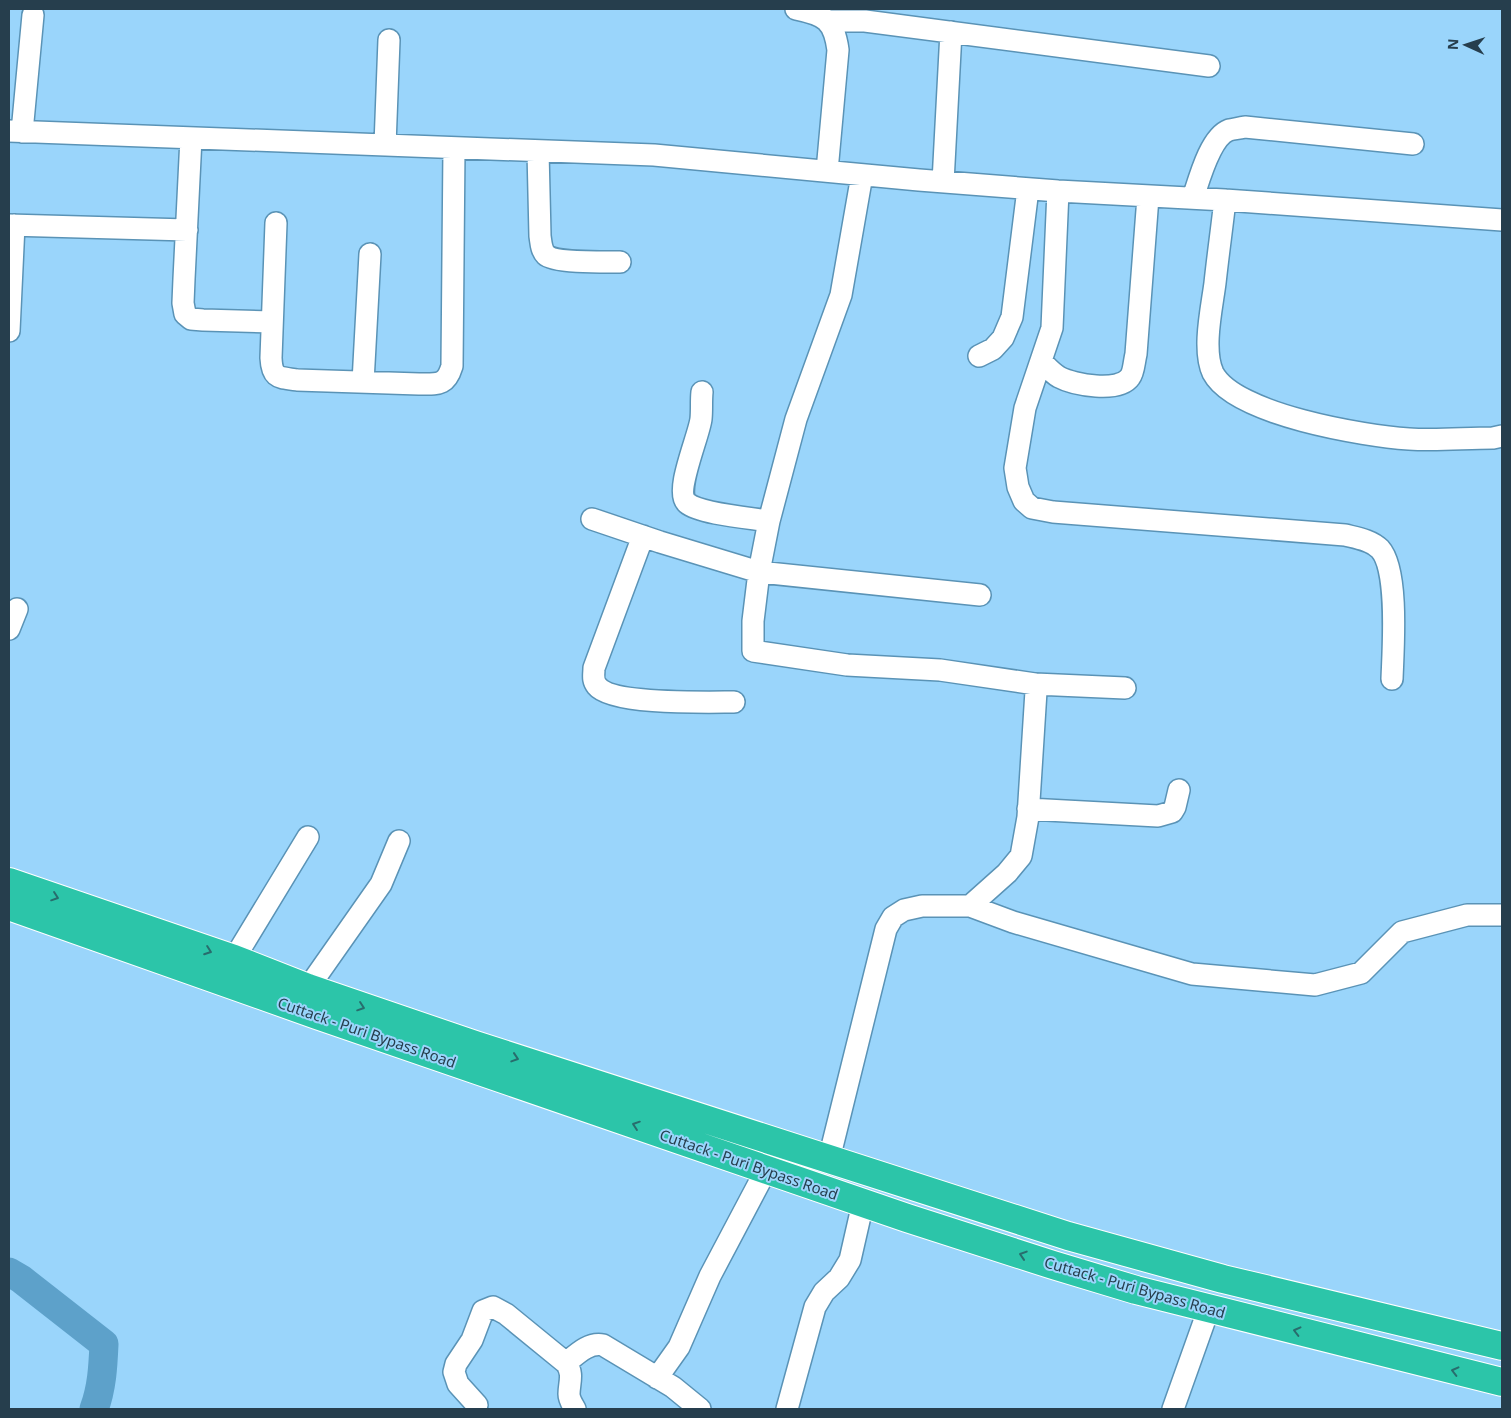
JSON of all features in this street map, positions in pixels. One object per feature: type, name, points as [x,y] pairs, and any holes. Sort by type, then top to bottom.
[{"type":"highway","name":"Cuttack - Puri Bypass Road","points":[[9,882],[234,959],[308,988],[475,1045],[1068,1236],[1214,1277],[1502,1346]]},
{"type":"highway","name":"Cuttack - Puri Bypass Road","points":[[9,906],[766,1170],[1053,1265],[1209,1308],[1502,1382]]},
{"type":"street","points":[[796,9],[810,12],[828,21],[865,21],[1208,66]]},
{"type":"street","points":[[33,15],[16,132],[654,155],[1028,189],[1225,200],[1502,220]]},
{"type":"street","points":[[828,21],[836,33],[838,50],[828,171]]},
{"type":"street","points":[[943,182],[950,32]]},
{"type":"street","points":[[385,145],[389,40]]},
{"type":"street","points":[[1193,198],[1208,157],[1218,138],[1228,130],[1245,127],[1413,144]]},
{"type":"street","points":[[191,138],[183,303],[185,314],[191,319],[272,322]]},
{"type":"street","points":[[276,223],[272,322],[272,369],[274,374],[279,377],[297,380],[437,384],[444,382],[448,378],[452,366],[454,148]]},
{"type":"street","points":[[538,151],[540,236],[542,250],[546,256],[559,260],[620,262]]},
{"type":"street","points":[[862,175],[841,295],[796,419],[769,521],[759,572],[753,620],[753,650],[847,665],[940,670],[1035,684],[1124,688]]},
{"type":"street","points":[[979,356],[993,349],[1003,338],[1012,317],[1028,189]]},
{"type":"street","points":[[1058,191],[1052,328],[1025,408],[1015,468],[1018,487],[1024,501],[1032,508],[1053,512],[1345,535],[1366,540],[1381,550],[1388,568],[1394,609],[1392,679]]},
{"type":"street","points":[[1041,361],[1056,376],[1069,382],[1115,386],[1125,383],[1132,376],[1136,354],[1148,197]]},
{"type":"street","points":[[1225,200],[1209,334],[1209,357],[1213,373],[1228,388],[1262,408],[1328,428],[1410,439],[1493,438],[1502,436]]},
{"type":"street","points":[[9,331],[11,225],[187,230]]},
{"type":"street","points":[[363,382],[370,254]]},
{"type":"street","points":[[702,392],[701,419],[685,478],[684,499],[687,503],[703,510],[769,521]]},
{"type":"street","points":[[592,519],[759,572],[980,595]]},
{"type":"street","points":[[643,536],[594,668],[593,680],[598,688],[608,694],[668,702],[734,702]]},
{"type":"street","points":[[9,629],[17,610]]},
{"type":"street","points":[[970,906],[1007,873],[1020,856],[1028,809],[1035,684]]},
{"type":"street","points":[[1028,809],[1158,816],[1172,812],[1179,790]]},
{"type":"street","points":[[234,959],[308,837]]},
{"type":"street","points":[[308,988],[381,884],[399,841]]},
{"type":"street","points":[[829,1159],[886,929],[892,917],[904,910],[922,906],[970,906],[1013,922],[1192,974],[1315,985],[1360,973],[1402,932],[1467,915],[1502,915]]},
{"type":"street","points":[[657,1378],[679,1348],[710,1276],[766,1170]]},
{"type":"street","points":[[787,1409],[815,1307],[824,1292],[839,1278],[850,1260],[863,1203]]},
{"type":"street","points":[[476,1405],[458,1384],[454,1372],[456,1364],[472,1340],[482,1311],[486,1308],[496,1308],[506,1314],[570,1368],[569,1393],[575,1409]]},
{"type":"street","points":[[1173,1409],[1209,1308]]},
{"type":"street","points":[[566,1363],[580,1352],[597,1344],[604,1345],[672,1387],[700,1409]]},
{"type":"waterway","points":[[9,1272],[21,1279],[104,1344],[103,1369],[94,1409]]}]
